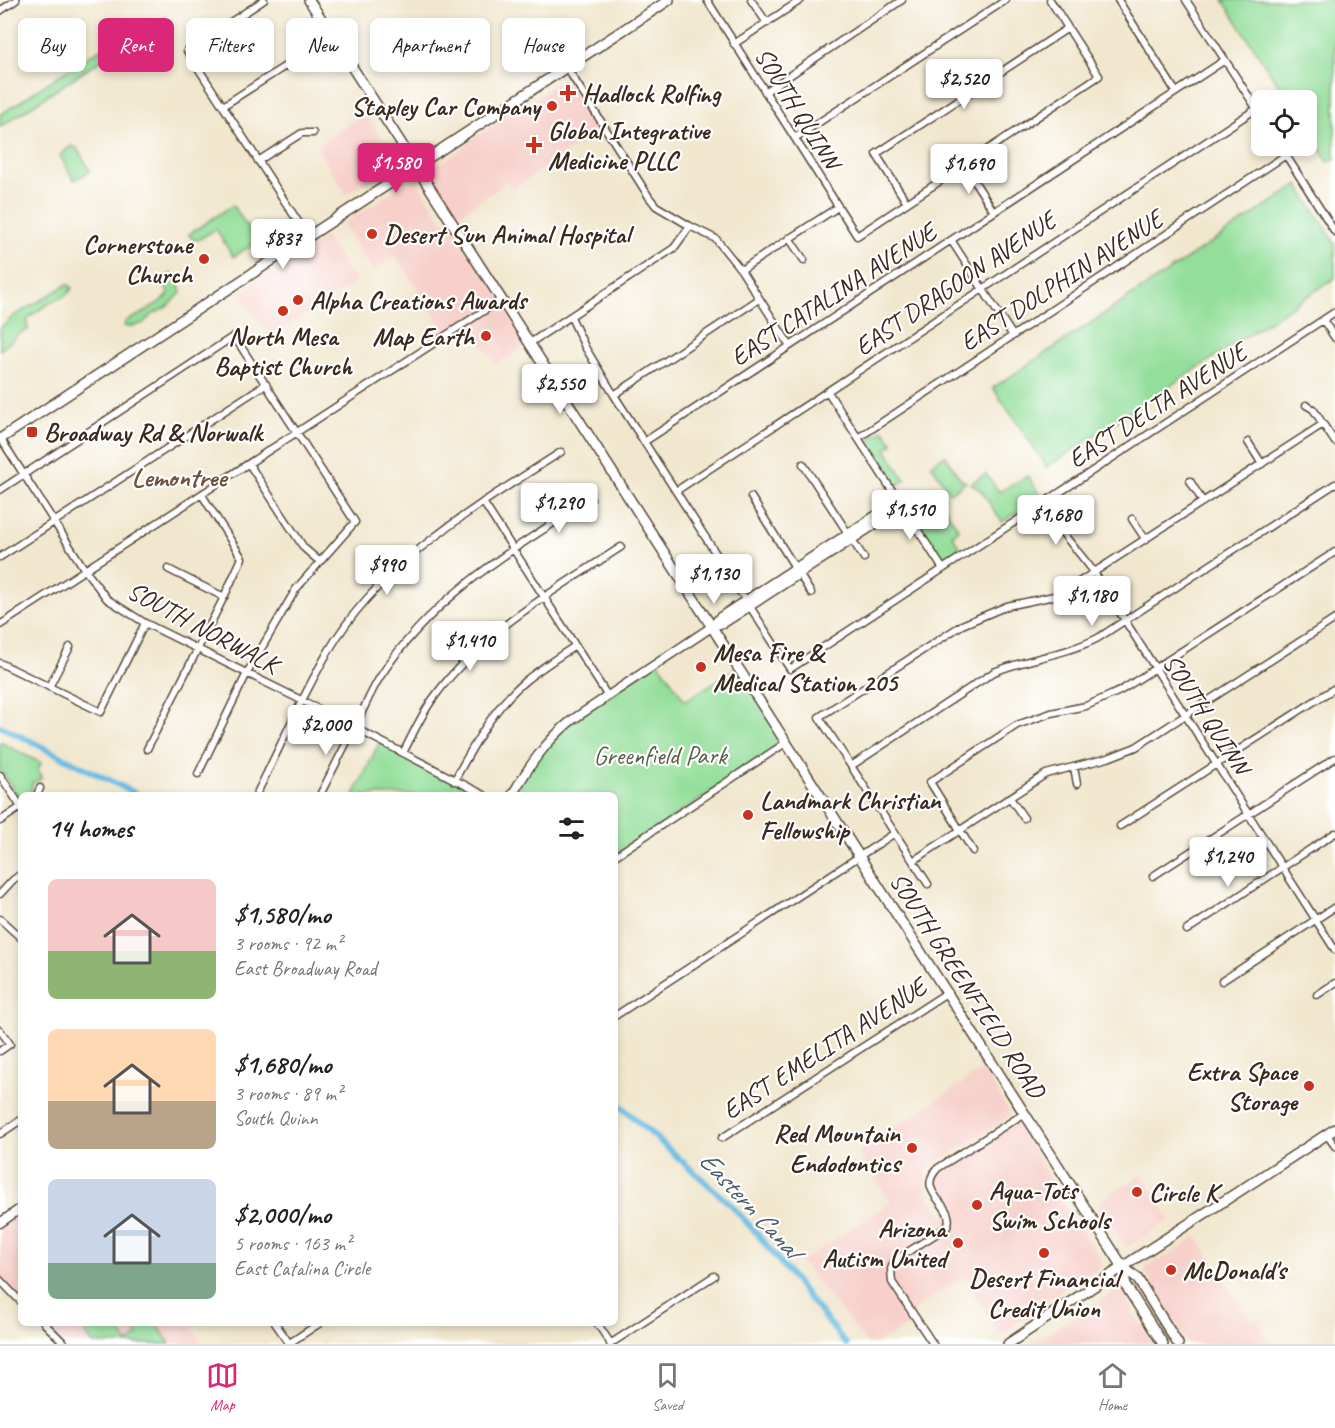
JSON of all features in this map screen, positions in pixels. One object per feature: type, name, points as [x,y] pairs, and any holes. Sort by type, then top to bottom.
[{"type":"main road","name":"SOUTH GREENFIELD ROAD","points":[[309,0],[1123,1267],[1137,1278],[1178,1344]]},
{"type":"main road","points":[[585,56],[669,0]]},
{"type":"main road","points":[[0,439],[561,72]]},
{"type":"main road","points":[[1008,1344],[1331,1132]]},
{"type":"main road","name":"SOUTH GREENFIELD ROAD","points":[[1123,1267],[1126,1286],[1163,1344]]},
{"type":"street","points":[[0,10],[16,0]]},
{"type":"street","points":[[264,0],[187,51],[308,237]]},
{"type":"street","name":"SOUTH QUINN","points":[[707,0],[857,236],[907,203]]},
{"type":"street","points":[[751,0],[766,22]]},
{"type":"street","points":[[734,44],[801,0]]},
{"type":"street","points":[[765,92],[902,0]]},
{"type":"street","points":[[795,138],[1006,0]]},
{"type":"street","points":[[1050,0],[1099,76],[907,203],[876,154],[1068,28]]},
{"type":"street","points":[[1118,0],[1176,92]]},
{"type":"street","points":[[1186,0],[1251,100]]},
{"type":"street","name":"EAST CATALINA AVENUE","points":[[644,442],[1225,60]]},
{"type":"street","points":[[223,106],[286,66]]},
{"type":"street","points":[[570,72],[656,206],[716,239],[741,270],[790,346]]},
{"type":"street","name":"EAST DRAGOON AVENUE","points":[[676,491],[1251,111]]},
{"type":"street","points":[[258,161],[302,133],[313,133]]},
{"type":"street","name":"EAST DOLPHIN AVENUE","points":[[858,438],[1284,156]]},
{"type":"street","points":[[1287,156],[1335,232]]},
{"type":"street","points":[[964,165],[994,212]]},
{"type":"street","points":[[741,270],[838,207]]},
{"type":"street","points":[[530,343],[674,248],[690,226]]},
{"type":"street","points":[[789,238],[804,260]]},
{"type":"street","points":[[951,240],[1013,336]]},
{"type":"street","points":[[0,625],[502,299]]},
{"type":"street","points":[[614,395],[759,299]]},
{"type":"street","name":"EAST DELTA AVENUE","points":[[748,603],[790,669],[1335,312]]},
{"type":"street","points":[[571,316],[585,347],[614,395],[748,603]]},
{"type":"street","points":[[1323,320],[1335,338]]},
{"type":"street","points":[[0,490],[234,336],[355,522],[296,589],[248,673],[198,774]]},
{"type":"street","points":[[0,557],[266,384]]},
{"type":"street","points":[[828,392],[943,569]]},
{"type":"street","points":[[1306,405],[1313,409],[1335,442]]},
{"type":"street","points":[[928,884],[819,717],[962,625],[1007,606],[1054,596],[1146,540],[1323,424]]},
{"type":"street","name":"SOUTH NORWALK","points":[[0,439],[85,570],[107,599],[145,623],[248,673],[478,792]]},
{"type":"street","points":[[1248,442],[1262,464]]},
{"type":"street","points":[[258,792],[328,651],[353,616],[383,582],[447,526],[561,452]]},
{"type":"street","points":[[249,464],[304,548],[319,561]]},
{"type":"street","points":[[802,464],[864,558]]},
{"type":"street","points":[[1190,481],[1203,502]]},
{"type":"street","points":[[851,766],[994,672],[1079,648],[1125,622],[1335,484]]},
{"type":"street","points":[[147,749],[242,558],[202,495]]},
{"type":"street","points":[[751,497],[812,593]]},
{"type":"street","points":[[322,792],[379,678],[398,651],[422,624],[450,596],[474,577],[591,499]]},
{"type":"street","points":[[483,502],[607,695]]},
{"type":"street","points":[[514,792],[527,769],[555,734],[607,695],[713,626],[724,623],[748,603],[900,504]]},
{"type":"street","name":"SOUTH QUINN","points":[[1042,505],[1063,536],[1081,554],[1094,572],[1335,950]]},
{"type":"street","points":[[1132,519],[1146,540]]},
{"type":"street","points":[[403,753],[434,698],[456,670],[483,642],[509,620],[621,547]]},
{"type":"street","points":[[973,851],[930,782],[1017,725],[1034,718],[1104,700],[1335,552]]},
{"type":"street","points":[[168,569],[224,597]]},
{"type":"street","points":[[913,861],[1046,774],[1108,758],[1136,747],[1335,620]]},
{"type":"street","points":[[0,663],[101,712],[145,623]]},
{"type":"street","points":[[454,781],[484,728],[503,703],[524,682],[575,646]]},
{"type":"street","points":[[49,687],[70,647]]},
{"type":"street","points":[[1120,826],[1335,688]]},
{"type":"street","points":[[618,854],[787,742]]},
{"type":"street","points":[[1153,876],[1335,758]]},
{"type":"street","points":[[1074,767],[1077,784]]},
{"type":"street","points":[[0,775],[18,802]]},
{"type":"street","points":[[38,792],[40,788]]},
{"type":"street","points":[[1010,798],[1024,818]]},
{"type":"street","points":[[0,821],[18,809]]},
{"type":"street","points":[[618,1014],[895,833]]},
{"type":"street","points":[[1187,930],[1335,833]]},
{"type":"street","points":[[0,894],[18,876]]},
{"type":"street","points":[[1222,981],[1335,907]]},
{"type":"street","points":[[0,919],[18,935]]},
{"type":"street","points":[[1317,994],[1335,983]]},
{"type":"street","name":"EAST EMELITA AVENUE","points":[[722,1138],[948,992]]},
{"type":"street","points":[[0,1030],[10,1044],[0,1051]]},
{"type":"street","points":[[933,1344],[892,1282],[891,1269],[896,1260],[950,1223],[949,1216],[931,1189],[932,1173],[1025,1113]]},
{"type":"street","points":[[0,1134],[18,1122]]},
{"type":"street","points":[[1331,1132],[1335,1146]]},
{"type":"street","points":[[0,1222],[18,1210]]},
{"type":"street","points":[[599,1326],[610,1344],[714,1276]]},
{"type":"street","points":[[0,1280],[18,1299]]},
{"type":"street","points":[[47,1326],[65,1344]]},
{"type":"street","points":[[277,1326],[289,1343],[315,1326]]},
{"type":"shaded area","points":[[563,79],[569,81],[601,130],[512,189],[507,182],[458,216],[430,173],[430,167],[446,160],[468,142]]},
{"type":"shaded area","points":[[365,113],[394,156],[395,166],[346,194],[316,147]]},
{"type":"shaded area","points":[[413,179],[417,181],[444,223],[451,219],[530,343],[495,365],[467,322],[447,335],[396,256],[373,271],[343,224]]},
{"type":"shaded area","points":[[325,236],[356,282],[270,338],[240,292]]},
{"type":"shaded area","points":[[983,1069],[1011,1115],[930,1167],[926,1172],[925,1188],[942,1215],[950,1210],[934,1186],[934,1177],[1013,1124],[1018,1124],[1071,1215],[1099,1256],[1101,1267],[1053,1296],[1001,1336],[964,1277],[916,1309],[913,1322],[878,1344],[868,1344],[801,1262],[891,1202],[859,1154],[860,1150]]},
{"type":"shaded area","points":[[1142,1174],[1170,1220],[1129,1246],[1125,1246],[1097,1203]]},
{"type":"shaded area","points":[[18,1210],[18,1299],[0,1280],[0,1223]]},
{"type":"shaded area","points":[[1196,1235],[1251,1322],[1256,1319],[1271,1344],[1188,1344],[1145,1271],[1147,1266],[1169,1255]]},
{"type":"shaded area","points":[[1117,1290],[1125,1293],[1132,1311],[1153,1344],[1031,1344]]},
{"type":"shaded area","points":[[47,1326],[191,1326],[203,1344],[65,1344]]},
{"type":"green space","points":[[1223,0],[1335,0],[1335,160],[1328,162],[1317,145],[1317,90],[1282,90]]},
{"type":"green space","points":[[98,51],[98,62],[86,70],[86,58]]},
{"type":"green space","points":[[64,72],[83,72],[0,127],[0,115]]},
{"type":"green space","points":[[71,146],[77,148],[90,171],[75,180],[60,155]]},
{"type":"green space","points":[[1298,185],[1335,243],[1335,278],[1047,467],[993,388]]},
{"type":"green space","points":[[233,205],[257,242],[233,257],[216,229],[198,240],[192,239],[189,234]]},
{"type":"green space","points":[[173,273],[178,280],[181,293],[167,307],[153,314],[142,324],[124,326],[125,322],[168,296],[168,291],[160,280]]},
{"type":"green space","points":[[68,284],[72,288],[67,294],[27,320],[28,330],[22,332],[0,350],[0,327],[12,317]]},
{"type":"green space","points":[[884,430],[893,444],[886,449],[905,480],[895,487],[868,444],[869,439]]},
{"type":"green space","points":[[945,455],[961,480],[966,482],[950,493],[931,464]]},
{"type":"green space","points":[[986,474],[999,492],[1028,476],[1041,497],[1002,522],[982,492],[971,483]]},
{"type":"green space","points":[[939,499],[959,530],[952,535],[961,549],[946,560],[942,559],[918,523],[928,516],[924,509]]},
{"type":"green space","name":"Greenfield Park","points":[[658,661],[685,701],[738,667],[787,742],[618,854],[618,792],[514,792],[555,734]]},
{"type":"green space","points":[[380,741],[479,792],[355,792]]},
{"type":"green space","points":[[0,742],[41,763],[38,770],[42,776],[41,779],[32,783],[31,792],[18,792],[18,797],[0,770]]},
{"type":"green space","points":[[88,1326],[125,1326],[119,1330],[128,1343],[138,1336],[133,1326],[158,1326],[170,1344],[93,1344],[83,1329]]},
{"type":"waterway","name":"Eastern Canal","points":[[0,726],[133,792]]},
{"type":"waterway","name":"Eastern Canal","points":[[618,1104],[731,1205],[846,1344]]},
{"type":"place","name":"Hadlock Rolfing","points":[[568,93]]},
{"type":"place","name":"Stapley Car Company","points":[[552,106]]},
{"type":"place","name":"Global Integrative Medicine PLLC","points":[[534,145]]},
{"type":"place","name":"Desert Sun Animal Hospital","points":[[372,234]]},
{"type":"place","name":"Cornerstone Church","points":[[204,259]]},
{"type":"place","name":"Alpha Creations Awards","points":[[298,300]]},
{"type":"place","name":"North Mesa Baptist Church","points":[[283,311]]},
{"type":"place","name":"Map Earth","points":[[486,336]]},
{"type":"place","name":"Broadway Rd & Norwalk","points":[[32,432]]},
{"type":"place","name":"Mesa Fire & Medical Station 205","points":[[701,667]]},
{"type":"place","name":"Landmark Christian Fellowship","points":[[748,815]]},
{"type":"place","name":"Extra Space Storage","points":[[1309,1086]]},
{"type":"place","name":"Red Mountain Endodontics","points":[[912,1148]]},
{"type":"place","name":"Circle K","points":[[1137,1192]]},
{"type":"place","name":"Aqua-Tots Swim Schools","points":[[977,1205]]},
{"type":"place","name":"Arizona Autism United","points":[[958,1243]]},
{"type":"place","name":"Desert Financial Credit Union","points":[[1044,1253]]},
{"type":"place","name":"McDonald's","points":[[1171,1270]]},
{"type":"district","name":"Lemontree","points":[[179,477]]}]
